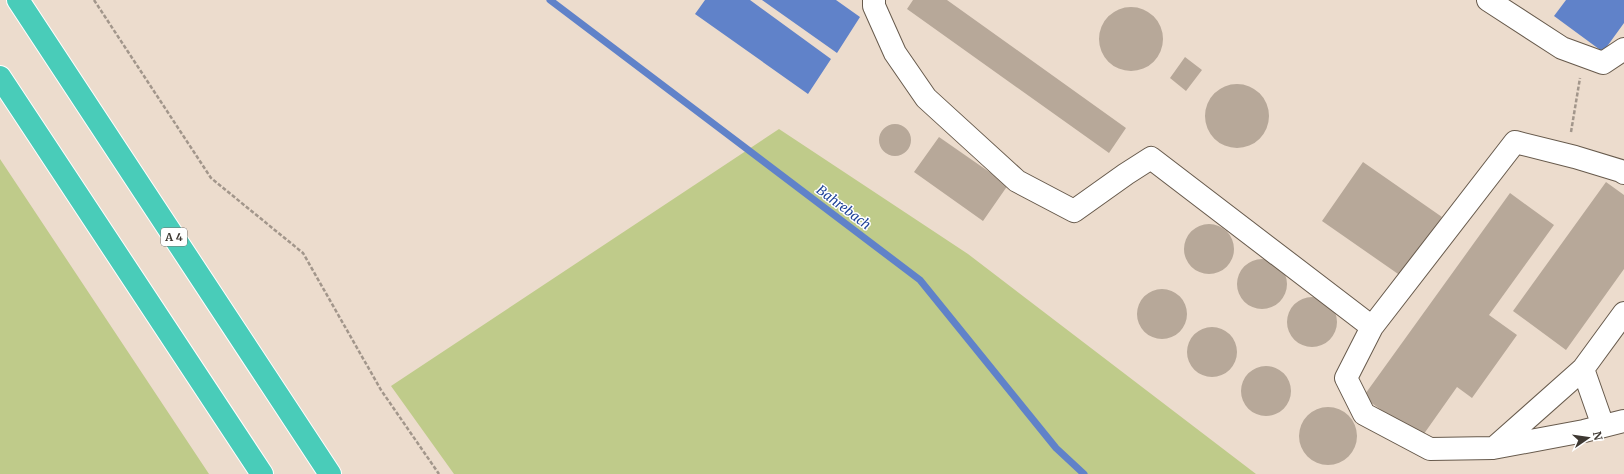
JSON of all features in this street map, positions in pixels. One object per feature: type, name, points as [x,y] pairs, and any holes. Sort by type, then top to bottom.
[{"type":"highway","name":"A 4","points":[[18,0],[330,474]]},
{"type":"highway","points":[[0,77],[262,474]]},
{"type":"lane","points":[[874,0],[874,6],[895,53],[926,98],[1017,181],[1074,211],[1151,158],[1372,327]]},
{"type":"lane","points":[[1488,0],[1562,48],[1603,63],[1624,50]]},
{"type":"lane","points":[[1624,173],[1568,155],[1515,142],[1372,327],[1346,378],[1364,414],[1430,449],[1493,448],[1624,421]]},
{"type":"lane","points":[[1493,448],[1583,369],[1624,313]]},
{"type":"lane","points":[[1583,369],[1603,426]]},
{"type":"path","points":[[94,0],[211,178],[303,253],[381,390],[439,474]]},
{"type":"path","points":[[1568,155],[1584,56]]},
{"type":"green space","points":[[779,129],[968,254],[1256,474],[454,474],[391,386]]},
{"type":"green space","points":[[0,159],[209,474],[0,474]]},
{"type":"water","points":[[705,0],[750,0],[831,59],[808,94],[695,14]]},
{"type":"water","points":[[762,0],[836,0],[860,17],[837,53]]},
{"type":"water","points":[[1566,0],[1624,0],[1624,23],[1603,52],[1554,16]]},
{"type":"building","points":[[913,0],[947,0],[1126,128],[1109,153],[907,9]]},
{"type":"building","points":[[1125,7],[1137,7],[1154,16],[1161,27],[1163,39],[1161,51],[1154,62],[1137,71],[1125,71],[1113,66],[1104,57],[1099,45],[1099,33],[1104,21],[1113,12]]},
{"type":"building","points":[[1185,57],[1202,70],[1186,91],[1170,78]]},
{"type":"building","points":[[1237,84],[1249,86],[1260,93],[1267,104],[1269,116],[1267,128],[1260,139],[1249,146],[1237,148],[1225,146],[1214,139],[1207,128],[1205,116],[1207,104],[1214,93],[1225,86]]},
{"type":"building","points":[[892,124],[898,124],[908,131],[911,140],[910,146],[904,153],[898,156],[892,156],[882,149],[879,143],[879,137],[886,127]]},
{"type":"building","points":[[939,137],[1008,185],[983,221],[914,172]]},
{"type":"building","points":[[1363,162],[1442,217],[1401,276],[1322,221]]},
{"type":"building","points":[[1606,182],[1624,195],[1624,269],[1566,350],[1513,311]]},
{"type":"building","points":[[1510,193],[1554,225],[1489,315],[1517,335],[1472,398],[1457,387],[1421,438],[1363,397]]},
{"type":"building","points":[[1209,224],[1223,228],[1230,235],[1234,249],[1230,263],[1223,270],[1209,274],[1195,270],[1188,263],[1184,249],[1188,235],[1195,228]]},
{"type":"building","points":[[1262,259],[1271,261],[1282,270],[1287,284],[1285,293],[1276,304],[1262,309],[1253,307],[1242,298],[1237,284],[1239,275],[1248,264]]},
{"type":"building","points":[[1162,289],[1176,293],[1183,300],[1187,314],[1183,328],[1176,335],[1162,339],[1148,335],[1141,328],[1137,314],[1141,300],[1148,293]]},
{"type":"building","points":[[1312,297],[1321,299],[1332,308],[1337,322],[1335,331],[1326,342],[1312,347],[1303,345],[1292,336],[1287,322],[1289,313],[1298,302]]},
{"type":"building","points":[[1212,327],[1226,331],[1233,338],[1237,352],[1233,366],[1226,373],[1212,377],[1198,373],[1191,366],[1187,352],[1191,338],[1198,331]]},
{"type":"building","points":[[1266,366],[1280,370],[1287,377],[1291,391],[1287,405],[1280,412],[1266,416],[1252,412],[1245,405],[1241,391],[1245,377],[1252,370]]},
{"type":"building","points":[[1322,407],[1334,407],[1349,415],[1357,430],[1357,442],[1349,457],[1334,465],[1322,465],[1307,457],[1299,442],[1299,430],[1307,415]]},
{"type":"waterway","name":"Bahrebach","points":[[550,0],[920,280],[1056,448],[1084,474]]}]
